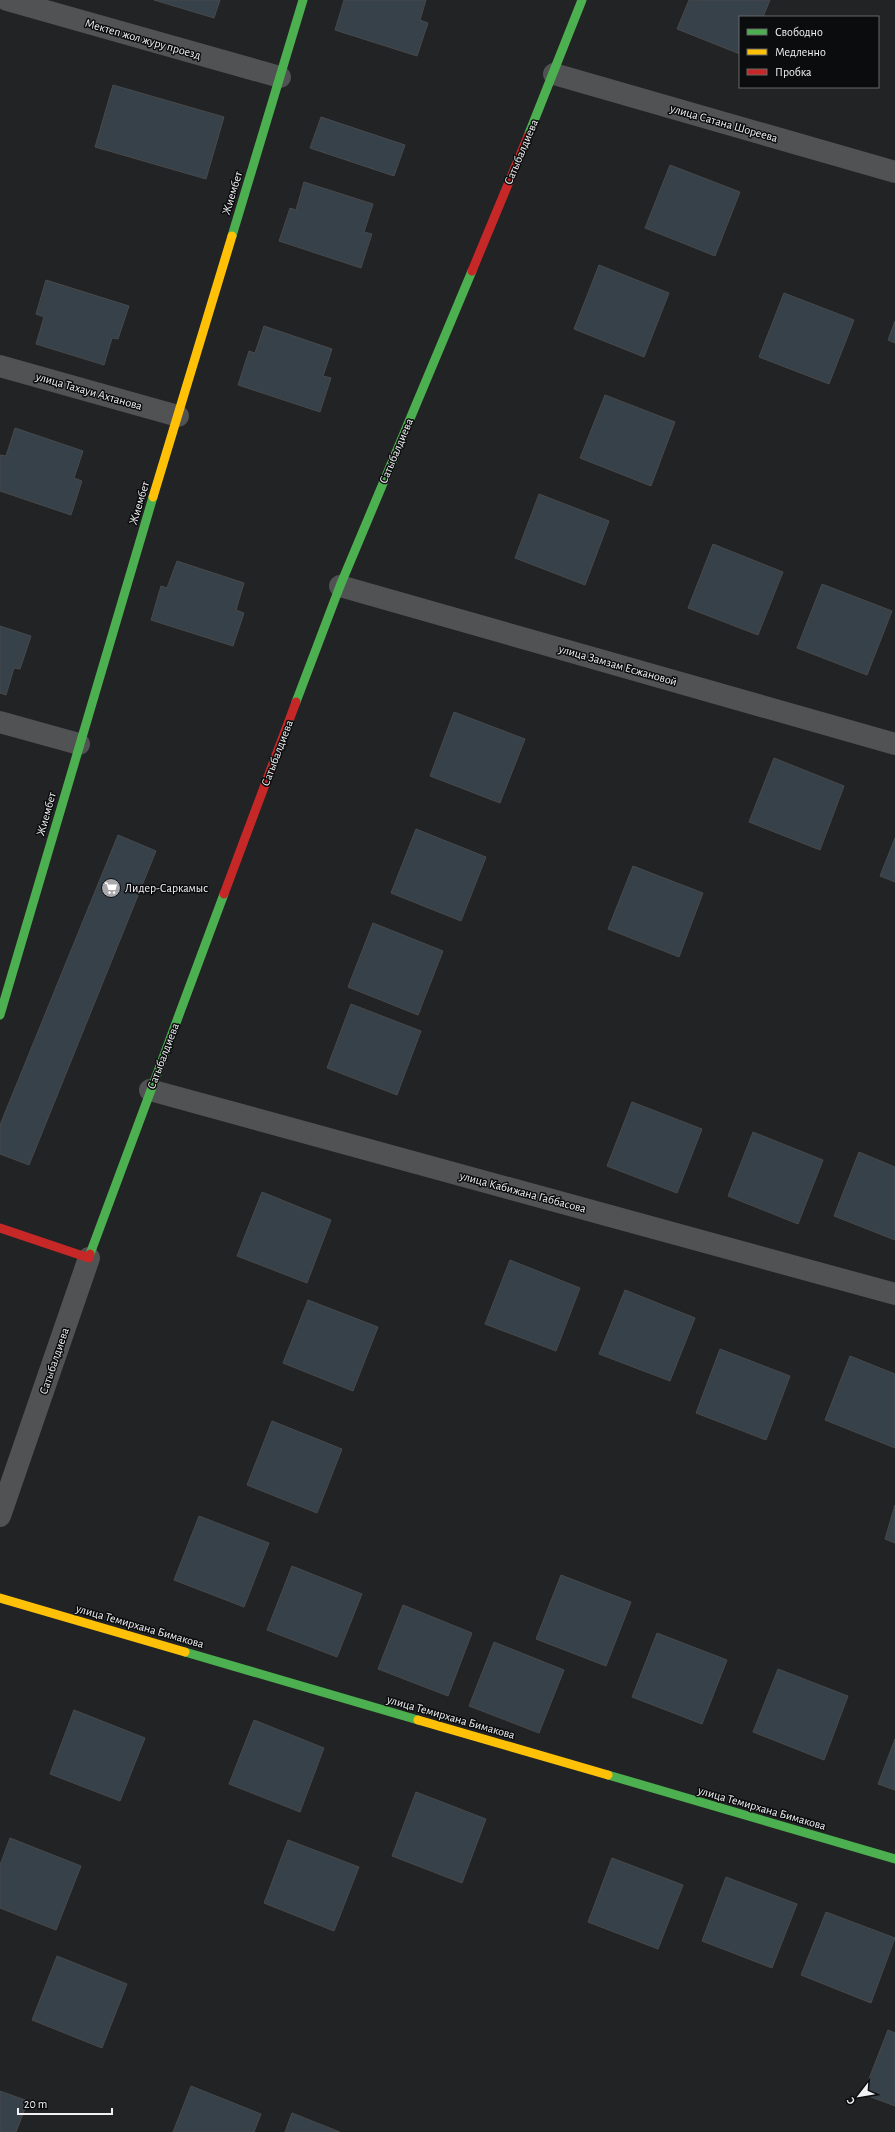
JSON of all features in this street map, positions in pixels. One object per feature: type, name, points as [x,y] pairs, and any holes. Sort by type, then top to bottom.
[{"type":"street","name":"Мектеп жол журу проезд","points":[[7,0],[280,77]]},
{"type":"street","name":"Жиембет","points":[[0,1015],[78,744],[303,0]]},
{"type":"street","name":"Сатыбалдиева","points":[[0,1516],[89,1258],[150,1090],[340,586],[554,74],[582,0]]},
{"type":"street","name":"улица Сатана Шореева","points":[[554,74],[895,172]]},
{"type":"street","name":"улица Тахауи Ахтанова","points":[[0,366],[178,416]]},
{"type":"street","name":"улица Замзам Есжановой","points":[[340,586],[895,744]]},
{"type":"street","points":[[0,722],[78,744]]},
{"type":"street","name":"улица Кабижана Габбасова","points":[[150,1090],[895,1294]]},
{"type":"street","points":[[0,1228],[89,1258]]},
{"type":"street","name":"улица Темирхана Бимакова","points":[[0,1598],[895,1859]]},
{"type":"building","points":[[154,0],[220,0],[214,18]]},
{"type":"building","points":[[344,0],[426,0],[420,20],[428,23],[417,56],[335,30]]},
{"type":"building","points":[[689,0],[770,0],[763,16],[739,16],[739,54],[677,29]]},
{"type":"building","points":[[113,85],[224,117],[206,179],[95,147]]},
{"type":"building","points":[[321,117],[405,145],[394,176],[310,148]]},
{"type":"building","points":[[670,165],[740,192],[715,256],[645,228]]},
{"type":"building","points":[[304,182],[373,204],[364,232],[372,234],[361,268],[279,241],[290,208],[296,210]]},
{"type":"building","points":[[599,265],[669,293],[644,357],[574,329]]},
{"type":"building","points":[[46,280],[129,306],[118,339],[112,338],[104,365],[36,344],[44,317],[36,314]]},
{"type":"building","points":[[784,293],[854,320],[829,384],[759,357]]},
{"type":"building","points":[[895,321],[895,343],[888,340]]},
{"type":"building","points":[[264,326],[332,349],[323,376],[331,378],[320,412],[238,385],[249,351],[255,353]]},
{"type":"building","points":[[605,395],[675,422],[651,486],[580,458]]},
{"type":"building","points":[[15,428],[83,451],[74,478],[82,481],[71,515],[0,491],[0,455],[6,456]]},
{"type":"building","points":[[539,494],[609,521],[585,585],[515,558]]},
{"type":"building","points":[[713,544],[783,572],[758,635],[688,608]]},
{"type":"building","points":[[177,561],[244,583],[236,610],[244,613],[233,646],[151,620],[161,586],[167,588]]},
{"type":"building","points":[[822,584],[892,611],[867,675],[797,648]]},
{"type":"building","points":[[0,626],[31,636],[20,669],[14,668],[6,695],[0,693]]},
{"type":"building","points":[[454,712],[525,739],[500,803],[430,776]]},
{"type":"building","points":[[774,758],[844,786],[820,850],[749,822]]},
{"type":"building","points":[[416,829],[486,857],[461,921],[391,893]]},
{"type":"building","points":[[118,835],[156,851],[29,1165],[0,1154],[0,1125]]},
{"type":"building","points":[[895,838],[895,882],[880,876]]},
{"type":"building","points":[[633,866],[703,893],[679,957],[608,929]]},
{"type":"building","points":[[373,923],[443,951],[418,1015],[348,987]]},
{"type":"building","points":[[351,1004],[421,1031],[397,1095],[327,1068]]},
{"type":"building","points":[[632,1102],[702,1129],[677,1193],[607,1166]]},
{"type":"building","points":[[753,1132],[823,1160],[798,1224],[728,1196]]},
{"type":"building","points":[[859,1152],[895,1167],[895,1240],[834,1216]]},
{"type":"building","points":[[262,1192],[331,1220],[307,1283],[237,1256]]},
{"type":"building","points":[[510,1260],[580,1288],[556,1351],[485,1324]]},
{"type":"building","points":[[625,1290],[695,1318],[670,1381],[599,1354]]},
{"type":"building","points":[[308,1300],[378,1327],[353,1391],[283,1363]]},
{"type":"building","points":[[720,1349],[790,1376],[766,1440],[696,1413]]},
{"type":"building","points":[[850,1356],[895,1374],[895,1448],[825,1420]]},
{"type":"building","points":[[272,1421],[342,1449],[317,1513],[247,1485]]},
{"type":"building","points":[[895,1505],[895,1543],[885,1539]]},
{"type":"building","points":[[199,1516],[269,1543],[244,1607],[174,1580]]},
{"type":"building","points":[[292,1566],[362,1594],[337,1657],[267,1630]]},
{"type":"building","points":[[561,1575],[631,1602],[606,1666],[536,1639]]},
{"type":"building","points":[[403,1605],[472,1633],[448,1696],[378,1669]]},
{"type":"building","points":[[657,1633],[727,1660],[702,1724],[632,1697]]},
{"type":"building","points":[[494,1642],[564,1670],[539,1733],[469,1706]]},
{"type":"building","points":[[778,1669],[848,1696],[824,1760],[753,1732]]},
{"type":"building","points":[[74,1710],[145,1738],[120,1801],[50,1774]]},
{"type":"building","points":[[254,1720],[324,1748],[300,1812],[229,1784]]},
{"type":"building","points":[[895,1739],[895,1790],[878,1784]]},
{"type":"building","points":[[416,1792],[486,1819],[462,1883],[392,1856]]},
{"type":"building","points":[[10,1838],[81,1866],[56,1930],[0,1908],[0,1865]]},
{"type":"building","points":[[288,1840],[359,1867],[334,1931],[264,1903]]},
{"type":"building","points":[[612,1858],[683,1885],[658,1949],[588,1922]]},
{"type":"building","points":[[726,1877],[797,1904],[772,1968],[702,1941]]},
{"type":"building","points":[[826,1912],[895,1938],[871,2003],[801,1975]]},
{"type":"building","points":[[57,1956],[127,1984],[102,2048],[32,2020]]},
{"type":"building","points":[[888,2030],[895,2033],[895,2106],[863,2094]]},
{"type":"building","points":[[191,2086],[261,2114],[254,2132],[173,2132]]},
{"type":"building","points":[[0,2091],[28,2101],[16,2132],[0,2132]]},
{"type":"building","points":[[292,2113],[340,2132],[285,2132]]},
{"type":"traffic: fast","points":[[232,236],[303,0]]},
{"type":"traffic: fast","points":[[528,136],[582,0]]},
{"type":"traffic: fast","points":[[296,702],[340,586],[472,271]]},
{"type":"traffic: fast","points":[[0,1015],[153,497]]},
{"type":"traffic: fast","points":[[90,1254],[224,894]]},
{"type":"traffic: fast","points":[[185,1652],[418,1720]]},
{"type":"traffic: fast","points":[[608,1775],[895,1859]]},
{"type":"traffic: slow","points":[[153,497],[232,236]]},
{"type":"traffic: slow","points":[[0,1598],[185,1652]]},
{"type":"traffic: slow","points":[[418,1720],[608,1775]]},
{"type":"traffic: jam","points":[[472,271],[528,136]]},
{"type":"traffic: jam","points":[[224,894],[296,702]]},
{"type":"traffic: jam","points":[[0,1228],[89,1258],[90,1254]]},
{"type":"place","name":"Лидер-Саркамыс","points":[[111,888]]}]
